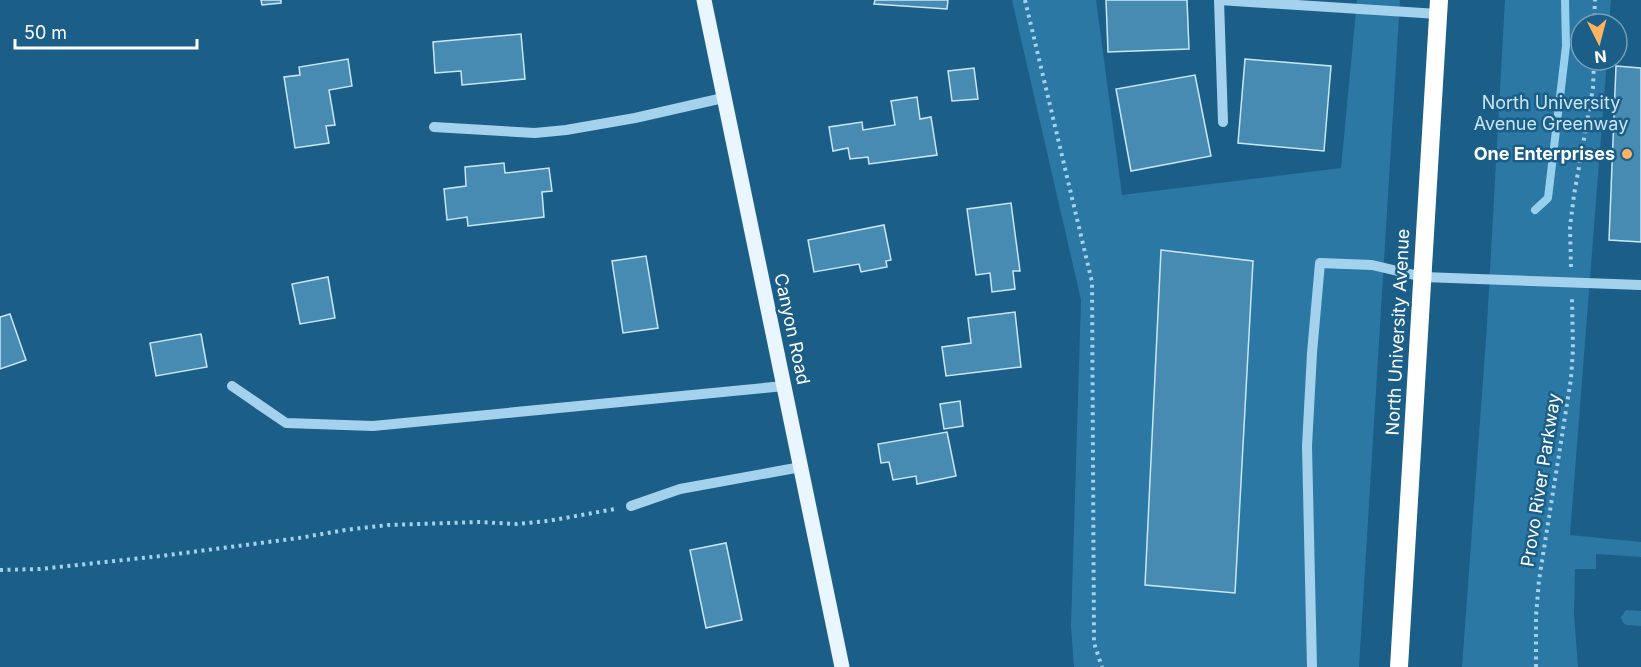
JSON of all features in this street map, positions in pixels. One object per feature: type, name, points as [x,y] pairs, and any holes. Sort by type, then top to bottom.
[{"type":"highway","name":"North University Avenue","points":[[1399,667],[1439,7]]},
{"type":"main road","name":"Canyon Road","points":[[704,0],[842,667]]},
{"type":"street","points":[[1223,122],[1219,0],[1439,7]]},
{"type":"street","points":[[434,128],[535,133],[566,130],[723,98]]},
{"type":"street","points":[[1312,667],[1307,446],[1320,263],[1372,266],[1423,277],[1641,285]]},
{"type":"street","points":[[232,386],[286,423],[373,426],[784,386]]},
{"type":"street","points":[[631,506],[680,489],[801,467]]},
{"type":"path","points":[[1025,0],[1092,282],[1094,643],[1102,667]]},
{"type":"path","points":[[1570,256],[1571,216],[1593,88],[1594,72]]},
{"type":"path","name":"Provo River Parkway","points":[[1536,667],[1539,580],[1571,379],[1572,296]]},
{"type":"path","points":[[0,570],[40,569],[161,556],[388,525],[478,522],[518,524],[548,521],[631,506]]},
{"type":"green space","points":[[1012,0],[1096,0],[1122,195],[1341,168],[1357,0],[1400,0],[1359,667],[1074,667],[1071,626],[1081,300]]},
{"type":"green space","name":"North University Avenue Greenway","points":[[1505,0],[1611,0],[1610,12],[1569,12],[1569,72],[1606,72],[1570,535],[1641,542],[1641,557],[1596,554],[1596,569],[1575,569],[1574,615],[1578,667],[1462,667],[1487,325]]},
{"type":"green space","points":[[1626,610],[1641,611],[1641,626],[1623,623],[1621,617]]},
{"type":"building","points":[[261,0],[281,0],[281,3],[262,5]]},
{"type":"building","points":[[875,0],[948,0],[947,9],[874,4]]},
{"type":"building","points":[[1106,0],[1187,0],[1189,49],[1108,52]]},
{"type":"building","points":[[521,34],[525,79],[462,85],[461,71],[435,73],[433,42]]},
{"type":"building","points":[[348,59],[352,86],[329,90],[335,125],[326,126],[329,143],[295,148],[284,77],[300,75],[299,67]]},
{"type":"building","points":[[1245,59],[1331,66],[1324,151],[1238,143]]},
{"type":"building","name":"One Enterprises","points":[[1629,67],[1641,68],[1641,242],[1609,240],[1616,72],[1629,72]]},
{"type":"building","points":[[974,68],[978,99],[952,101],[948,71]]},
{"type":"building","points":[[1195,75],[1211,156],[1131,171],[1116,89]]},
{"type":"building","points":[[917,97],[920,119],[931,117],[937,155],[869,164],[868,157],[850,159],[848,148],[833,151],[829,127],[862,122],[863,130],[895,125],[891,101]]},
{"type":"building","points":[[504,163],[505,173],[549,168],[552,191],[542,192],[544,217],[468,226],[467,217],[447,220],[444,189],[466,186],[465,167]]},
{"type":"building","points":[[1011,203],[1020,271],[1013,271],[1015,289],[992,292],[990,273],[976,275],[967,209]]},
{"type":"building","points":[[884,225],[891,260],[886,261],[887,267],[861,272],[859,264],[814,272],[808,240]]},
{"type":"building","points":[[1161,250],[1253,261],[1235,593],[1145,585]]},
{"type":"building","points":[[646,256],[658,328],[623,333],[612,261]]},
{"type":"building","points":[[328,277],[335,318],[300,324],[292,284]]},
{"type":"building","points":[[1015,312],[1021,367],[946,376],[942,347],[971,343],[968,318]]},
{"type":"building","points":[[10,314],[26,360],[0,369],[0,317]]},
{"type":"building","points":[[201,334],[207,367],[156,376],[150,343]]},
{"type":"building","points":[[960,401],[963,426],[944,429],[940,404]]},
{"type":"building","points":[[947,432],[956,476],[917,484],[916,476],[893,480],[889,462],[881,463],[878,444]]},
{"type":"building","points":[[726,543],[742,620],[706,628],[690,550]]},
{"type":"waterway","points":[[1535,210],[1548,198],[1566,46],[1565,0]]},
{"type":"place","name":"One Enterprises","points":[[1627,154]]}]
